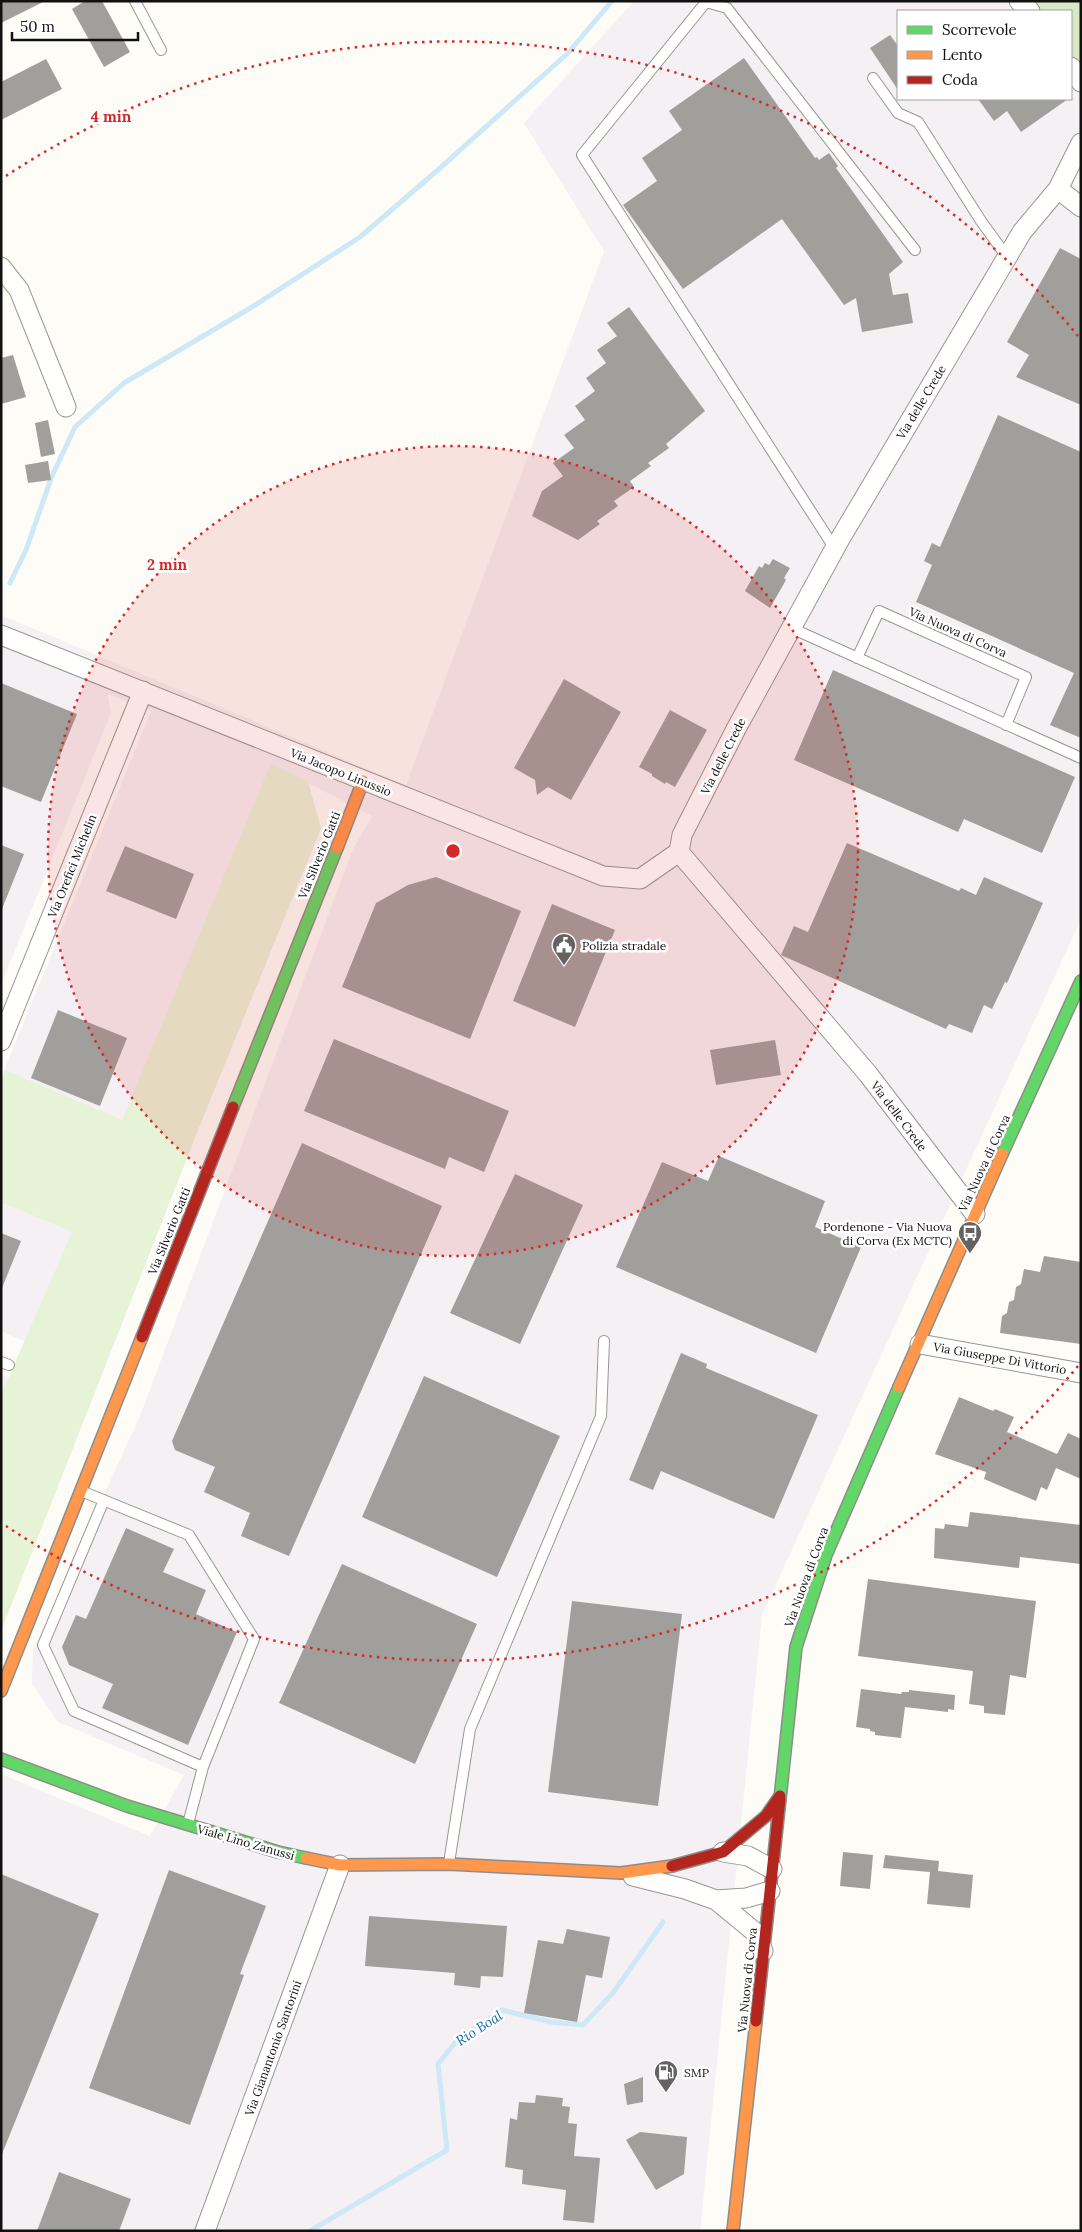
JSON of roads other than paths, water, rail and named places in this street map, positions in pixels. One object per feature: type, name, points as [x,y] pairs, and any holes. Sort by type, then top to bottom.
[{"type":"street","points":[[1018,1],[1029,10]]},
{"type":"street","points":[[1072,68],[1081,82]]},
{"type":"street","name":"Via delle Crede","points":[[975,1214],[868,1074],[679,852],[682,835],[736,730],[835,548],[1007,256],[1022,232],[1058,189],[1081,143]]},
{"type":"street","points":[[1058,189],[1081,207]]},
{"type":"street","points":[[1,267],[19,290],[66,407]]},
{"type":"street","name":"Via Jacopo Linussio","points":[[1,635],[603,876],[640,879],[679,852]]},
{"type":"street","name":"Via Orefici Michelin","points":[[1,1041],[143,692]]},
{"type":"street","name":"Via Silverio Gatti","points":[[1,1691],[363,781]]},
{"type":"street","name":"Via Nuova di Corva","points":[[733,2231],[796,1647],[826,1555],[920,1344],[975,1214],[1081,981]]},
{"type":"street","name":"Via Giuseppe Di Vittorio","points":[[920,1344],[1081,1373]]},
{"type":"street","name":"Viale Lino Zanussi","points":[[1,1759],[127,1806],[278,1852],[340,1865],[449,1864],[621,1873],[681,1865],[723,1852],[766,1816],[780,1796]]},
{"type":"street","name":"Viale Lino Zanussi","points":[[723,1852],[748,1856],[772,1868]]},
{"type":"street","name":"Via Gianantonio Santorini","points":[[205,2231],[340,1865]]},
{"type":"street","name":"Viale Lino Zanussi","points":[[621,1873],[685,1889],[716,1900],[756,1933],[764,1954]]},
{"type":"street","name":"Viale Lino Zanussi","points":[[716,1900],[746,1898],[770,1891]]},
{"type":"lane","points":[[135,1],[161,50]]},
{"type":"lane","points":[[835,548],[582,155],[706,2],[727,8],[915,250]]},
{"type":"lane","points":[[873,78],[898,113],[918,122],[981,221],[1007,256]]},
{"type":"lane","name":"Via Nuova di Corva","points":[[857,658],[879,611],[1026,677],[1006,725]]},
{"type":"lane","points":[[791,628],[1081,758]]},
{"type":"lane","points":[[449,1864],[470,1729],[601,1416],[604,1341]]},
{"type":"lane","points":[[81,1490],[188,1535],[254,1639],[203,1767],[188,1825]]},
{"type":"lane","points":[[104,1500],[43,1645],[74,1711],[203,1767]]},
{"type":"waterway","points":[[10,583],[26,550],[52,476],[75,427],[124,383],[252,307],[360,237],[568,53],[612,1]]},
{"type":"waterway","name":"Rio Boal","points":[[310,2231],[447,2150],[438,2064],[458,2039],[502,2010],[551,2022],[583,2025],[613,1993],[663,1922]]},
{"type":"place","name":"Polizia stradale","points":[[564,966]]},
{"type":"place","name":"Pordenone - Via Nuova di Corva (Ex MCTC)","points":[[970,1254]]},
{"type":"place","name":"SMP","points":[[666,2093]]}]
